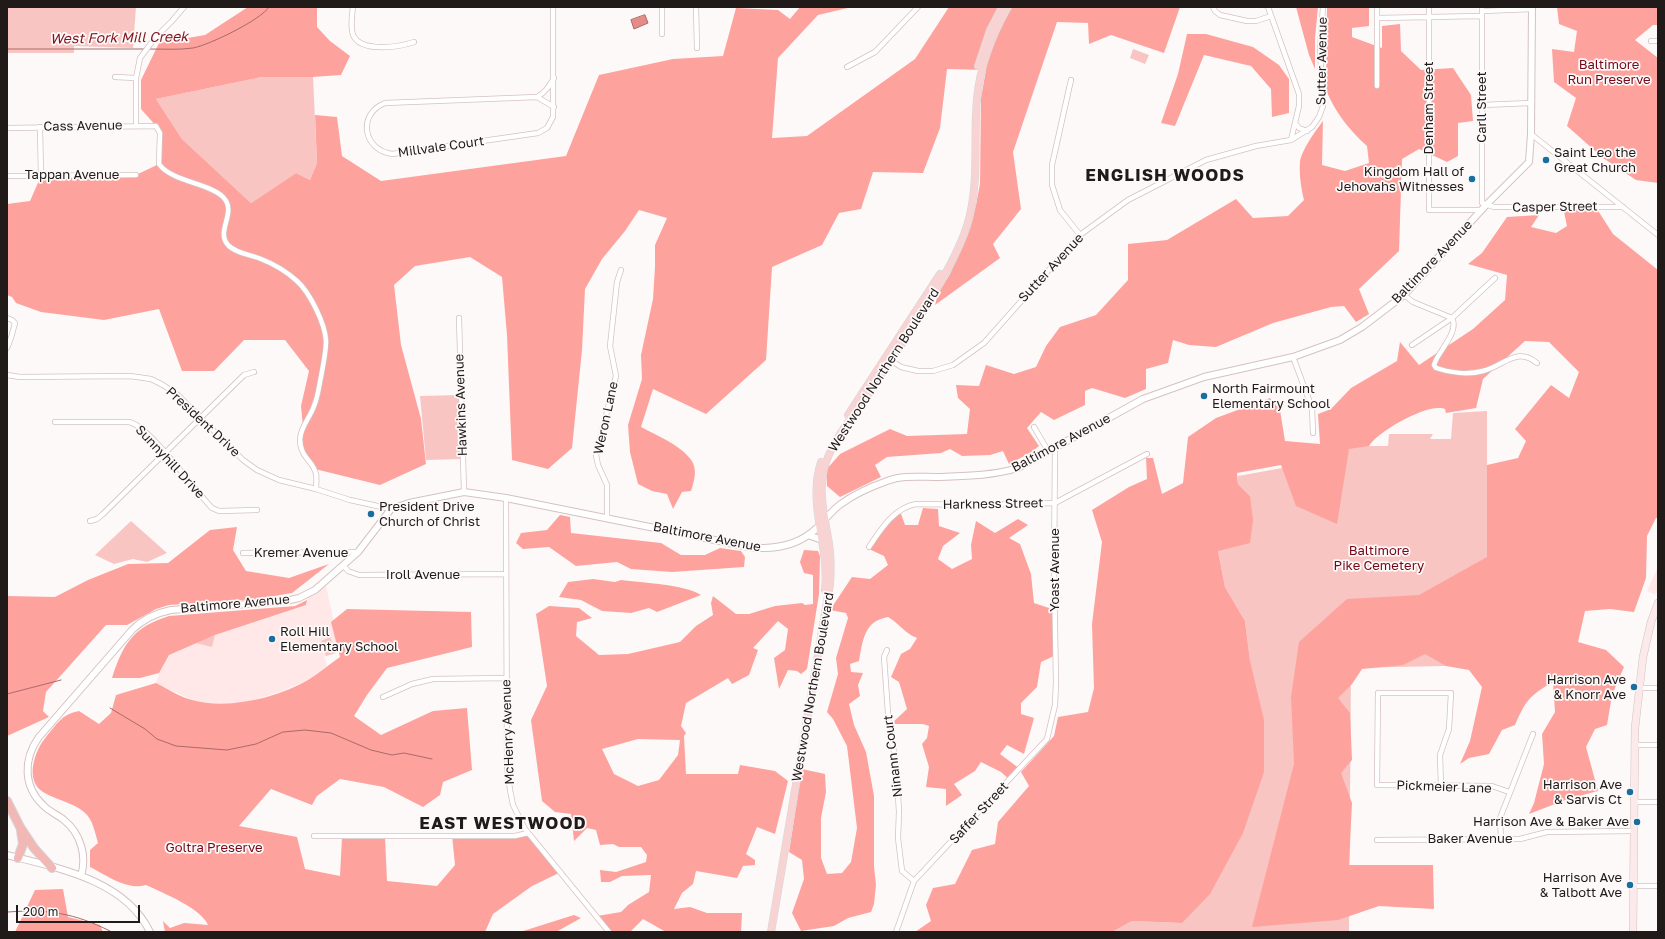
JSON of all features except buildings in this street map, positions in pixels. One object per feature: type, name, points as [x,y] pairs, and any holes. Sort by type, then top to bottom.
[{"type":"highway","points":[[7,801],[20,827],[34,848],[52,868]]},
{"type":"highway","points":[[18,858],[23,844],[20,827]]},
{"type":"main road","name":"Westwood Northern Boulevard","points":[[766,932],[823,600],[826,571],[822,540],[821,490],[824,468],[830,452],[942,272],[954,247],[962,224],[970,182],[972,116],[975,81],[985,43],[1002,7]]},
{"type":"main road","name":"Westwood Northern Boulevard","points":[[888,359],[909,335],[944,276],[967,226],[975,177],[976,113],[980,81],[988,49],[1008,7]]},
{"type":"main road","name":"Westwood Northern Boulevard","points":[[771,932],[830,584],[830,548],[822,522]]},
{"type":"main road","points":[[1633,932],[1634,745],[1638,688],[1648,632],[1658,603]]},
{"type":"street","points":[[136,125],[136,78],[140,58],[155,38],[172,22],[184,7]]},
{"type":"street","points":[[353,7],[352,31],[355,38],[361,44],[370,47],[403,45],[414,42]]},
{"type":"street","name":"Millvale Court","points":[[537,97],[385,103],[370,115],[367,126],[368,136],[376,148],[385,153],[392,154],[538,133],[547,128],[553,117],[554,107],[553,7]]},
{"type":"street","points":[[662,7],[662,34]]},
{"type":"street","points":[[696,7],[697,48]]},
{"type":"street","points":[[848,66],[875,52],[918,7]]},
{"type":"street","points":[[1213,7],[1220,15],[1247,21],[1256,21],[1271,16]]},
{"type":"street","points":[[1268,7],[1298,88],[1299,106],[1291,140]]},
{"type":"street","name":"Sutter Avenue","points":[[888,359],[906,369],[918,371],[933,372],[953,365],[984,343],[1080,235],[1128,200],[1206,160],[1256,146],[1291,140],[1307,131],[1316,122],[1323,106],[1320,50],[1322,7]]},
{"type":"street","points":[[1376,86],[1377,7]]},
{"type":"street","name":"Denham Street","points":[[1429,7],[1429,210]]},
{"type":"street","points":[[1377,18],[1429,17],[1482,11],[1532,8]]},
{"type":"street","name":"Baltimore Avenue","points":[[81,876],[83,868],[83,854],[76,833],[67,823],[39,802],[35,796],[29,783],[27,773],[28,758],[39,736],[132,630],[149,617],[171,610],[292,600],[314,590],[344,566],[358,552],[391,509],[409,503],[464,492],[506,498],[764,548],[785,546],[808,535],[846,500],[887,481],[909,477],[1009,471],[1027,464],[1143,399],[1204,377],[1293,357],[1340,340],[1362,327],[1404,295],[1484,208],[1529,162],[1531,134],[1532,8]]},
{"type":"street","name":"Carll Street","points":[[1482,11],[1482,203],[1484,208]]},
{"type":"street","points":[[1651,41],[1658,41]]},
{"type":"street","points":[[115,77],[136,78]]},
{"type":"street","points":[[537,97],[543,94],[554,78]]},
{"type":"street","points":[[1071,80],[1052,165],[1052,185],[1060,210],[1080,235]]},
{"type":"street","points":[[537,97],[554,107]]},
{"type":"street","points":[[1482,105],[1531,103]]},
{"type":"street","points":[[1295,123],[1299,128],[1307,131]]},
{"type":"street","name":"Cass Avenue","points":[[7,128],[136,125],[156,126],[160,133],[159,164],[161,167],[173,175],[218,193],[226,201],[229,212],[224,236],[227,244],[233,249],[272,264],[290,276],[303,288],[319,316],[326,340],[324,362],[314,408],[302,427],[300,439],[302,452],[316,474],[316,489]]},
{"type":"street","points":[[40,127],[41,176]]},
{"type":"street","points":[[1531,134],[1658,235]]},
{"type":"street","name":"Tappan Avenue","points":[[7,176],[136,175]]},
{"type":"street","name":"Casper Street","points":[[1429,210],[1494,207],[1623,207]]},
{"type":"street","name":"Weron Lane","points":[[607,518],[607,485],[598,465],[596,455],[616,376],[610,346],[617,282],[621,270]]},
{"type":"street","points":[[1412,345],[1452,318],[1495,278]]},
{"type":"street","points":[[1404,295],[1413,302],[1452,318],[1454,322],[1454,329],[1434,365],[1436,368],[1452,372],[1476,373],[1489,369],[1508,359],[1523,355],[1537,363]]},
{"type":"street","points":[[7,318],[15,323],[7,348]]},
{"type":"street","name":"Hawkins Avenue","points":[[459,318],[464,492]]},
{"type":"street","points":[[1293,357],[1312,408],[1313,433]]},
{"type":"street","points":[[90,521],[97,519],[103,514],[244,375],[254,372]]},
{"type":"street","name":"President Drive","points":[[7,376],[130,376],[151,379],[172,390],[202,417],[243,460],[257,470],[279,480],[316,489],[350,500],[391,509]]},
{"type":"street","name":"Sunnyhill Drive","points":[[55,422],[134,423],[141,427],[165,453],[212,508],[219,511],[257,510]]},
{"type":"street","points":[[1034,426],[1048,451]]},
{"type":"street","name":"Yoast Avenue","points":[[1055,447],[1054,574],[1056,693]]},
{"type":"street","name":"Harkness Street","points":[[869,547],[882,527],[909,505],[1055,503],[1147,454]]},
{"type":"street","name":"McHenry Avenue","points":[[506,498],[508,778],[513,805],[528,833],[609,932]]},
{"type":"street","points":[[808,535],[822,540]]},
{"type":"street","name":"Kremer Avenue","points":[[243,552],[358,552]]},
{"type":"street","name":"Iroll Avenue","points":[[344,566],[348,571],[359,575],[506,574]]},
{"type":"street","name":"Ninann Court","points":[[887,650],[884,657],[889,727],[896,762],[899,812],[899,854],[902,871],[914,881]]},
{"type":"street","points":[[383,697],[412,684],[433,679],[507,678]]},
{"type":"street","points":[[1638,688],[1658,688]]},
{"type":"street","name":"Saffer Street","points":[[896,932],[914,881],[1045,743],[1051,725],[1056,693]]},
{"type":"street","name":"Pickmeier Lane","points":[[1441,786],[1440,755],[1449,729],[1451,693],[1378,693],[1377,785],[1441,786],[1492,786],[1509,792]]},
{"type":"street","points":[[1501,839],[1500,818],[1533,734]]},
{"type":"street","points":[[1634,745],[1658,745]]},
{"type":"street","points":[[1634,802],[1658,802]]},
{"type":"street","name":"Baker Avenue","points":[[1377,840],[1520,839],[1547,832],[1634,831]]},
{"type":"street","points":[[314,836],[515,836],[528,833]]},
{"type":"street","points":[[7,855],[95,881],[125,899],[144,920],[150,932]]},
{"type":"street","points":[[1634,886],[1658,886]]},
{"type":"shaded area","points":[[645,15],[648,23],[634,29],[631,20]]},
{"type":"shaded area","points":[[1658,567],[1658,590],[1655,595],[1647,591]]},
{"type":"shaded area","name":"Roll Hill Elementary School","points":[[325,581],[340,651],[324,657],[327,666],[308,680],[279,692],[244,703],[216,704],[192,700],[156,683],[160,670],[169,655],[215,635],[306,605],[308,594]]},
{"type":"green space","points":[[7,7],[136,7],[133,48],[74,46],[74,53],[7,53]]},
{"type":"green space","points":[[248,7],[317,7],[317,27],[330,41],[350,56],[341,75],[313,77],[262,77],[156,99],[182,139],[251,203],[296,173],[310,180],[317,163],[315,115],[337,117],[342,156],[381,181],[566,156],[599,75],[673,59],[723,56],[736,8],[778,10],[790,19],[800,7],[852,7],[818,15],[778,58],[772,138],[807,136],[915,59],[949,7],[1180,7],[1164,53],[1111,35],[1089,44],[1088,23],[1057,22],[1013,152],[1021,209],[993,244],[1000,258],[935,305],[938,294],[950,274],[964,243],[976,205],[980,184],[981,98],[986,70],[947,69],[940,128],[923,173],[873,172],[861,209],[839,213],[822,245],[772,267],[766,360],[706,414],[653,389],[641,427],[670,442],[684,452],[693,463],[695,470],[691,491],[682,492],[673,509],[667,494],[652,491],[638,484],[630,452],[628,425],[642,379],[641,355],[653,299],[655,245],[667,218],[639,210],[625,231],[602,259],[585,289],[582,350],[572,448],[548,469],[512,460],[507,335],[502,277],[470,257],[415,266],[394,285],[401,345],[421,419],[426,464],[380,485],[315,469],[301,445],[303,427],[301,406],[309,371],[285,340],[244,340],[214,371],[182,371],[159,309],[104,320],[41,312],[16,303],[12,297],[7,295],[7,204],[30,201],[41,176],[136,175],[159,164],[159,138],[157,127],[141,109],[141,80],[159,43],[205,35]]},
{"type":"green space","points":[[1296,7],[1318,7],[1315,38],[1315,69],[1309,55]]},
{"type":"green space","points":[[1327,7],[1369,7],[1369,26],[1352,28],[1352,37],[1382,48],[1382,26],[1400,24],[1401,51],[1421,70],[1453,68],[1471,95],[1473,121],[1458,123],[1458,156],[1447,162],[1419,149],[1402,159],[1399,251],[1359,289],[1369,314],[1356,322],[1344,306],[1331,307],[1273,323],[1216,347],[1189,345],[1173,340],[1168,363],[1146,369],[1146,389],[1125,398],[1092,388],[1085,391],[1085,405],[1054,420],[1041,412],[1027,428],[1039,446],[1030,453],[1009,464],[1003,451],[990,455],[962,456],[950,449],[941,453],[887,457],[875,465],[881,477],[840,497],[827,486],[826,470],[840,454],[890,429],[907,436],[967,434],[970,409],[958,398],[956,385],[979,386],[986,365],[1014,374],[1036,367],[1046,346],[1060,327],[1096,315],[1128,280],[1128,244],[1167,240],[1236,199],[1253,218],[1288,216],[1304,200],[1300,176],[1301,157],[1309,141],[1323,121],[1322,165],[1345,171],[1369,163],[1367,146],[1344,121],[1326,90]]},
{"type":"green space","name":"Baltimore Run Preserve","points":[[1557,7],[1658,7],[1658,25],[1653,25],[1635,40],[1658,58],[1658,183],[1636,180],[1603,158],[1567,126],[1576,98],[1554,82],[1552,49],[1574,52],[1577,31],[1559,24]]},
{"type":"green space","points":[[1187,34],[1206,34],[1253,47],[1279,65],[1289,79],[1289,113],[1272,117],[1271,89],[1251,66],[1204,55],[1175,126],[1161,123],[1178,74]]},
{"type":"green space","points":[[1133,49],[1149,55],[1145,64],[1130,58]]},
{"type":"green space","points":[[262,77],[313,77],[317,163],[310,180],[296,173],[251,203],[182,139],[156,99]]},
{"type":"green space","points":[[1595,206],[1613,234],[1658,270],[1658,518],[1656,518],[1647,536],[1646,578],[1634,612],[1610,609],[1585,611],[1578,642],[1606,650],[1624,667],[1612,695],[1607,725],[1595,729],[1586,747],[1598,791],[1568,799],[1529,814],[1534,803],[1544,764],[1542,734],[1555,712],[1553,682],[1538,691],[1529,699],[1515,725],[1502,730],[1489,754],[1469,758],[1460,764],[1470,741],[1482,687],[1469,670],[1446,666],[1425,654],[1403,665],[1362,669],[1352,684],[1338,698],[1350,713],[1352,760],[1341,773],[1352,803],[1349,865],[1433,865],[1434,909],[1379,906],[1338,920],[1252,927],[1294,764],[1291,697],[1299,642],[1347,599],[1419,595],[1487,557],[1487,465],[1518,458],[1526,441],[1515,429],[1551,385],[1569,398],[1579,372],[1549,342],[1525,341],[1483,379],[1476,408],[1446,413],[1445,409],[1438,408],[1428,410],[1404,419],[1382,433],[1369,446],[1349,449],[1337,524],[1296,506],[1281,465],[1237,473],[1238,484],[1250,496],[1253,520],[1250,543],[1218,551],[1225,587],[1245,621],[1250,661],[1264,720],[1264,772],[1243,833],[1210,894],[1182,923],[1132,921],[1112,932],[915,932],[931,921],[926,905],[933,888],[955,884],[972,850],[995,844],[998,822],[1029,786],[1021,772],[1054,736],[1058,717],[1088,712],[1094,688],[1092,624],[1102,542],[1092,510],[1129,487],[1147,479],[1146,458],[1153,458],[1162,494],[1183,483],[1188,437],[1216,418],[1270,398],[1280,410],[1285,441],[1320,444],[1318,414],[1331,409],[1351,388],[1397,361],[1400,342],[1419,365],[1473,329],[1505,300],[1507,275],[1468,264],[1482,253],[1507,217],[1539,215],[1531,227],[1556,233],[1567,226],[1563,207]]},
{"type":"green space","points":[[461,395],[463,459],[426,460],[420,396]]},
{"type":"green space","name":"Baltimore Pike Cemetery","points":[[1487,411],[1487,557],[1490,665],[1351,668],[1349,932],[1112,932],[1132,921],[1182,923],[1250,661],[1245,621],[1225,587],[1218,551],[1250,496],[1238,484],[1238,476],[1343,457],[1346,446],[1388,446],[1389,434],[1433,434],[1430,439],[1451,439],[1453,413]]},
{"type":"green space","points":[[923,508],[938,509],[939,526],[960,533],[943,546],[938,559],[952,569],[972,559],[971,545],[976,521],[995,533],[1018,519],[1028,525],[1009,538],[1020,544],[1031,574],[1034,603],[1055,610],[1056,655],[1041,662],[1037,687],[1021,703],[1021,714],[1034,718],[1024,754],[1007,745],[1000,754],[1020,769],[1010,780],[1001,772],[981,762],[975,771],[954,784],[962,795],[946,806],[946,789],[926,787],[929,767],[922,744],[927,738],[929,726],[923,724],[891,724],[907,709],[899,682],[891,677],[901,654],[910,649],[917,638],[909,634],[888,617],[880,619],[869,627],[864,639],[859,661],[850,664],[851,672],[863,673],[858,685],[860,696],[849,704],[854,725],[866,752],[874,796],[874,866],[876,885],[874,904],[871,912],[848,918],[834,926],[801,931],[792,913],[804,879],[802,860],[789,852],[802,769],[825,774],[826,792],[821,818],[821,858],[827,874],[842,873],[851,862],[857,828],[847,746],[833,719],[827,712],[838,674],[836,658],[848,618],[846,613],[830,610],[852,577],[870,579],[888,565],[884,556],[871,550],[869,547],[882,527],[900,511],[905,525],[918,525]]},
{"type":"green space","points":[[560,515],[570,517],[571,533],[661,543],[681,555],[705,555],[720,548],[741,551],[745,557],[744,567],[672,572],[631,569],[617,562],[576,566],[549,547],[523,549],[516,543],[521,533],[547,530]]},
{"type":"green space","points":[[131,521],[167,553],[147,562],[133,559],[114,564],[95,555]]},
{"type":"green space","points":[[237,527],[233,550],[246,571],[289,578],[329,564],[292,593],[257,599],[169,605],[156,609],[127,625],[106,625],[46,692],[43,711],[49,717],[7,736],[7,596],[55,597],[88,580],[128,564],[168,563],[210,530]]},
{"type":"green space","points":[[804,550],[818,551],[820,556],[819,594],[807,669],[801,674],[797,671],[788,670],[779,689],[774,658],[785,650],[788,629],[778,621],[753,648],[758,650],[749,675],[732,684],[728,678],[686,703],[681,726],[686,733],[684,736],[686,774],[738,774],[740,765],[775,771],[788,781],[775,834],[757,827],[746,854],[755,860],[755,865],[743,866],[737,878],[696,871],[693,884],[682,893],[674,909],[690,907],[707,913],[742,913],[741,932],[666,932],[643,919],[630,932],[609,932],[597,916],[621,912],[628,905],[649,892],[651,875],[622,876],[610,882],[601,882],[600,870],[616,872],[646,862],[647,855],[641,847],[619,847],[613,844],[600,845],[596,830],[587,828],[574,841],[571,814],[555,812],[542,801],[531,720],[547,686],[536,614],[549,606],[579,608],[592,618],[577,622],[576,636],[599,655],[628,654],[680,642],[696,626],[713,615],[711,603],[713,596],[736,614],[749,614],[775,606],[802,603],[805,605],[813,604],[813,575],[804,573],[800,562]],"holes":[[[638,739],[680,740],[678,755],[659,780],[638,786],[614,774],[602,749]]]},
{"type":"green space","points":[[593,579],[615,582],[621,580],[662,584],[684,588],[701,595],[657,612],[649,608],[631,613],[602,611],[581,600],[559,597],[568,582]]},
{"type":"green space","points":[[307,600],[306,605],[215,635],[169,655],[159,673],[140,678],[112,678],[120,656],[131,638],[138,631],[157,620],[169,616],[295,606]]},
{"type":"green space","name":"Goltra Preserve","points":[[347,609],[471,612],[472,647],[387,668],[354,716],[381,735],[433,711],[467,708],[472,770],[443,782],[440,795],[423,807],[384,787],[340,779],[317,796],[312,805],[271,789],[239,826],[297,837],[305,869],[340,876],[342,837],[385,837],[387,881],[437,886],[455,865],[452,835],[485,836],[528,833],[561,872],[532,886],[493,914],[485,932],[165,932],[163,921],[170,928],[184,923],[208,925],[198,913],[171,897],[146,885],[132,886],[125,884],[90,867],[90,850],[98,843],[90,818],[74,806],[43,792],[37,787],[34,780],[33,765],[38,749],[57,724],[68,714],[79,711],[99,724],[111,713],[116,695],[156,683],[188,699],[206,703],[221,704],[236,703],[267,697],[295,686],[308,680],[340,657],[331,622]]},
{"type":"green space","points":[[215,635],[212,647],[196,643]]},
{"type":"green space","points":[[330,637],[336,653],[326,656],[321,641]]},
{"type":"green space","points":[[63,889],[68,917],[100,925],[103,932],[15,932],[35,890]]},
{"type":"green space","points":[[574,915],[581,918],[556,932],[520,932]]},
{"type":"waterway","name":"West Fork Mill Creek","points":[[150,49],[182,49],[201,46],[246,25],[269,7]]},
{"type":"waterway","name":"West Fork Mill Creek","points":[[7,49],[144,49]]},
{"type":"waterway","points":[[7,694],[61,680]]},
{"type":"waterway","points":[[110,708],[145,729],[157,739],[176,746],[227,750],[256,744],[283,732],[305,730],[331,733],[371,750],[392,755],[404,753],[432,759]]},
{"type":"waterway","points":[[8,912],[36,911],[72,916],[110,931]]},
{"type":"place","name":"Saint Leo the Great Church","points":[[1546,160]]},
{"type":"place","name":"Kingdom Hall of Jehovahs Witnesses","points":[[1472,179]]},
{"type":"place","name":"North Fairmount Elementary School","points":[[1204,396]]},
{"type":"place","name":"President Drive Church of Christ","points":[[371,514]]},
{"type":"place","name":"Roll Hill Elementary School","points":[[272,639]]},
{"type":"place","name":"Harrison Ave & Knorr Ave","points":[[1634,687]]},
{"type":"place","name":"Harrison Ave & Sarvis Ct","points":[[1630,792]]},
{"type":"place","name":"Harrison Ave & Baker Ave","points":[[1637,822]]},
{"type":"place","name":"Harrison Ave & Talbott Ave","points":[[1630,885]]},
{"type":"district","name":"ENGLISH WOODS","points":[[1165,176]]},
{"type":"district","name":"EAST WESTWOOD","points":[[503,824]]}]
